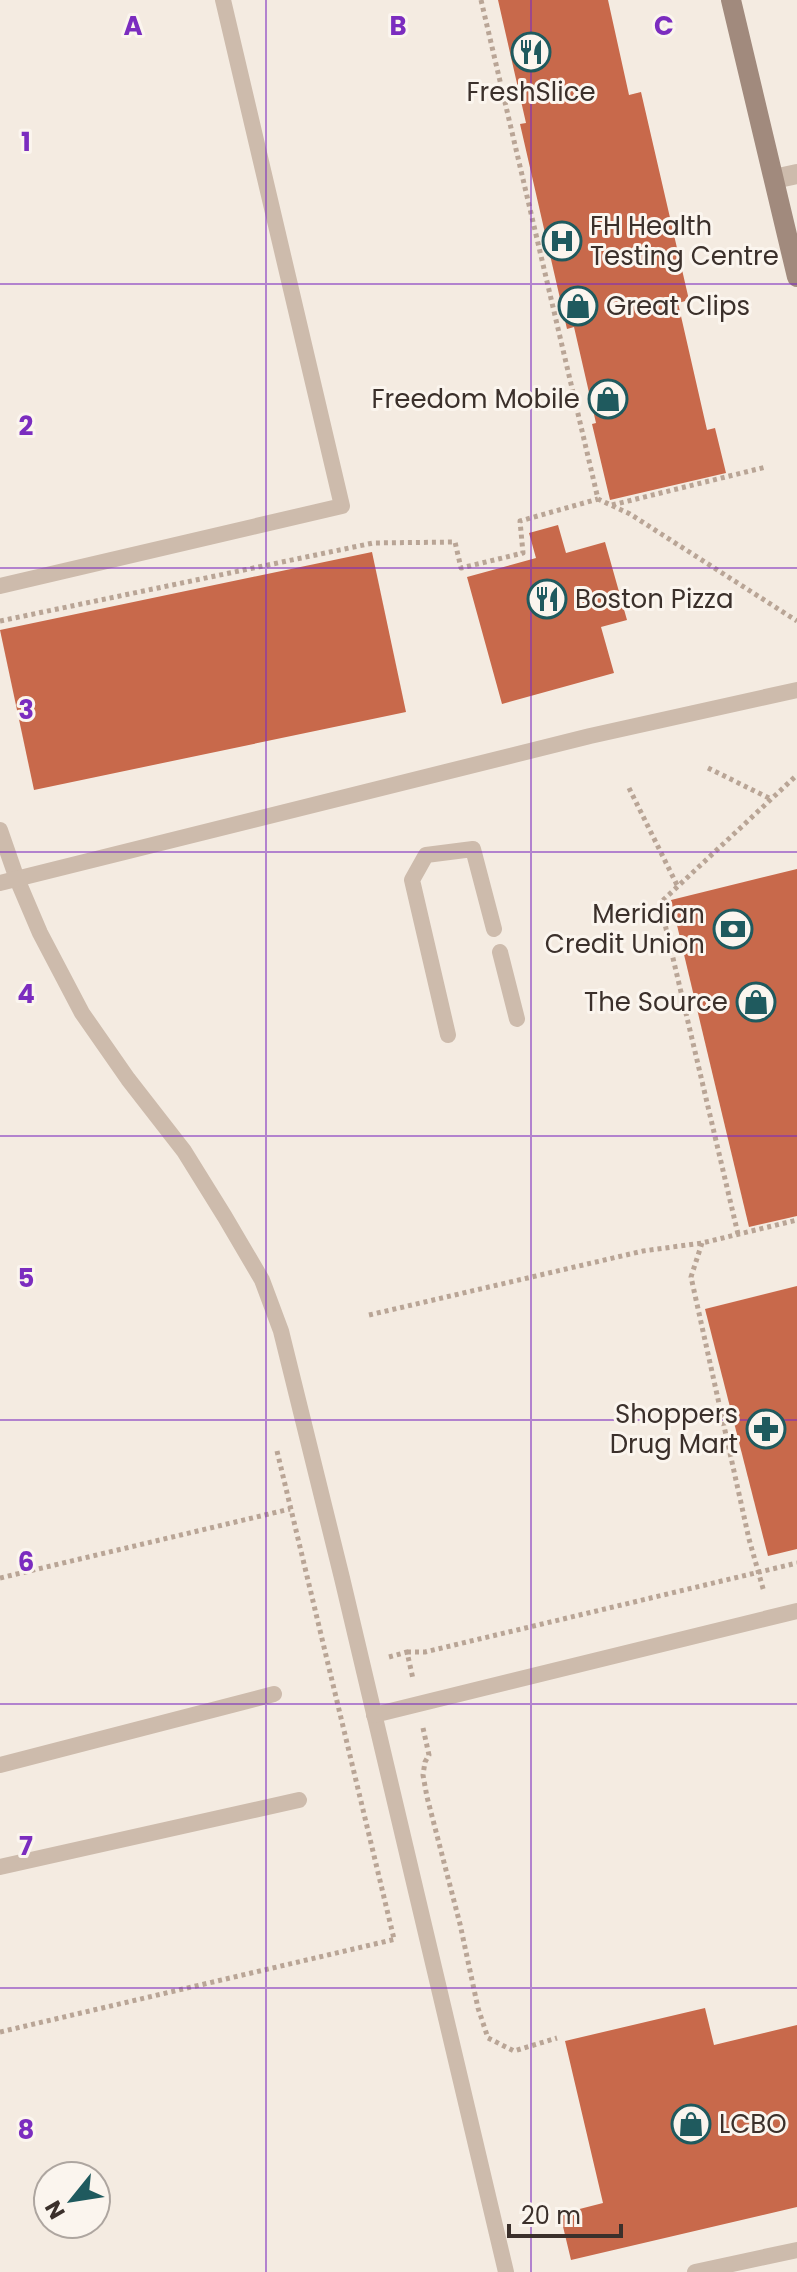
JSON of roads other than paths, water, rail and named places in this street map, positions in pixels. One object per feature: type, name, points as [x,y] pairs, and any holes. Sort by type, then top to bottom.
[{"type":"main road","points":[[731,0],[797,277]]},
{"type":"street","points":[[774,179],[797,174]]},
{"type":"lane","points":[[0,586],[342,506],[223,0]]},
{"type":"lane","points":[[8,881],[590,736],[797,690]]},
{"type":"lane","points":[[0,830],[8,881],[82,1013],[184,1151],[262,1280],[285,1346],[506,2272]]},
{"type":"lane","points":[[448,1035],[412,880],[426,855],[473,849],[494,929]]},
{"type":"lane","points":[[500,952],[517,1019]]},
{"type":"lane","points":[[374,1715],[797,1611]]},
{"type":"lane","points":[[0,1765],[274,1694]]},
{"type":"lane","points":[[0,1867],[299,1800]]},
{"type":"lane","points":[[695,2272],[748,2266],[797,2250]]},
{"type":"place","name":"FreshSlice","points":[[531,52]]},
{"type":"place","name":"FH Health Testing Centre","points":[[562,241]]},
{"type":"place","name":"Great Clips","points":[[578,306]]},
{"type":"place","name":"Freedom Mobile","points":[[608,399]]},
{"type":"place","name":"Boston Pizza","points":[[547,599]]},
{"type":"place","name":"Meridian Credit Union","points":[[733,929]]},
{"type":"place","name":"The Source","points":[[756,1002]]},
{"type":"place","name":"Shoppers Drug Mart","points":[[766,1429]]},
{"type":"place","name":"LCBO","points":[[691,2124]]}]
